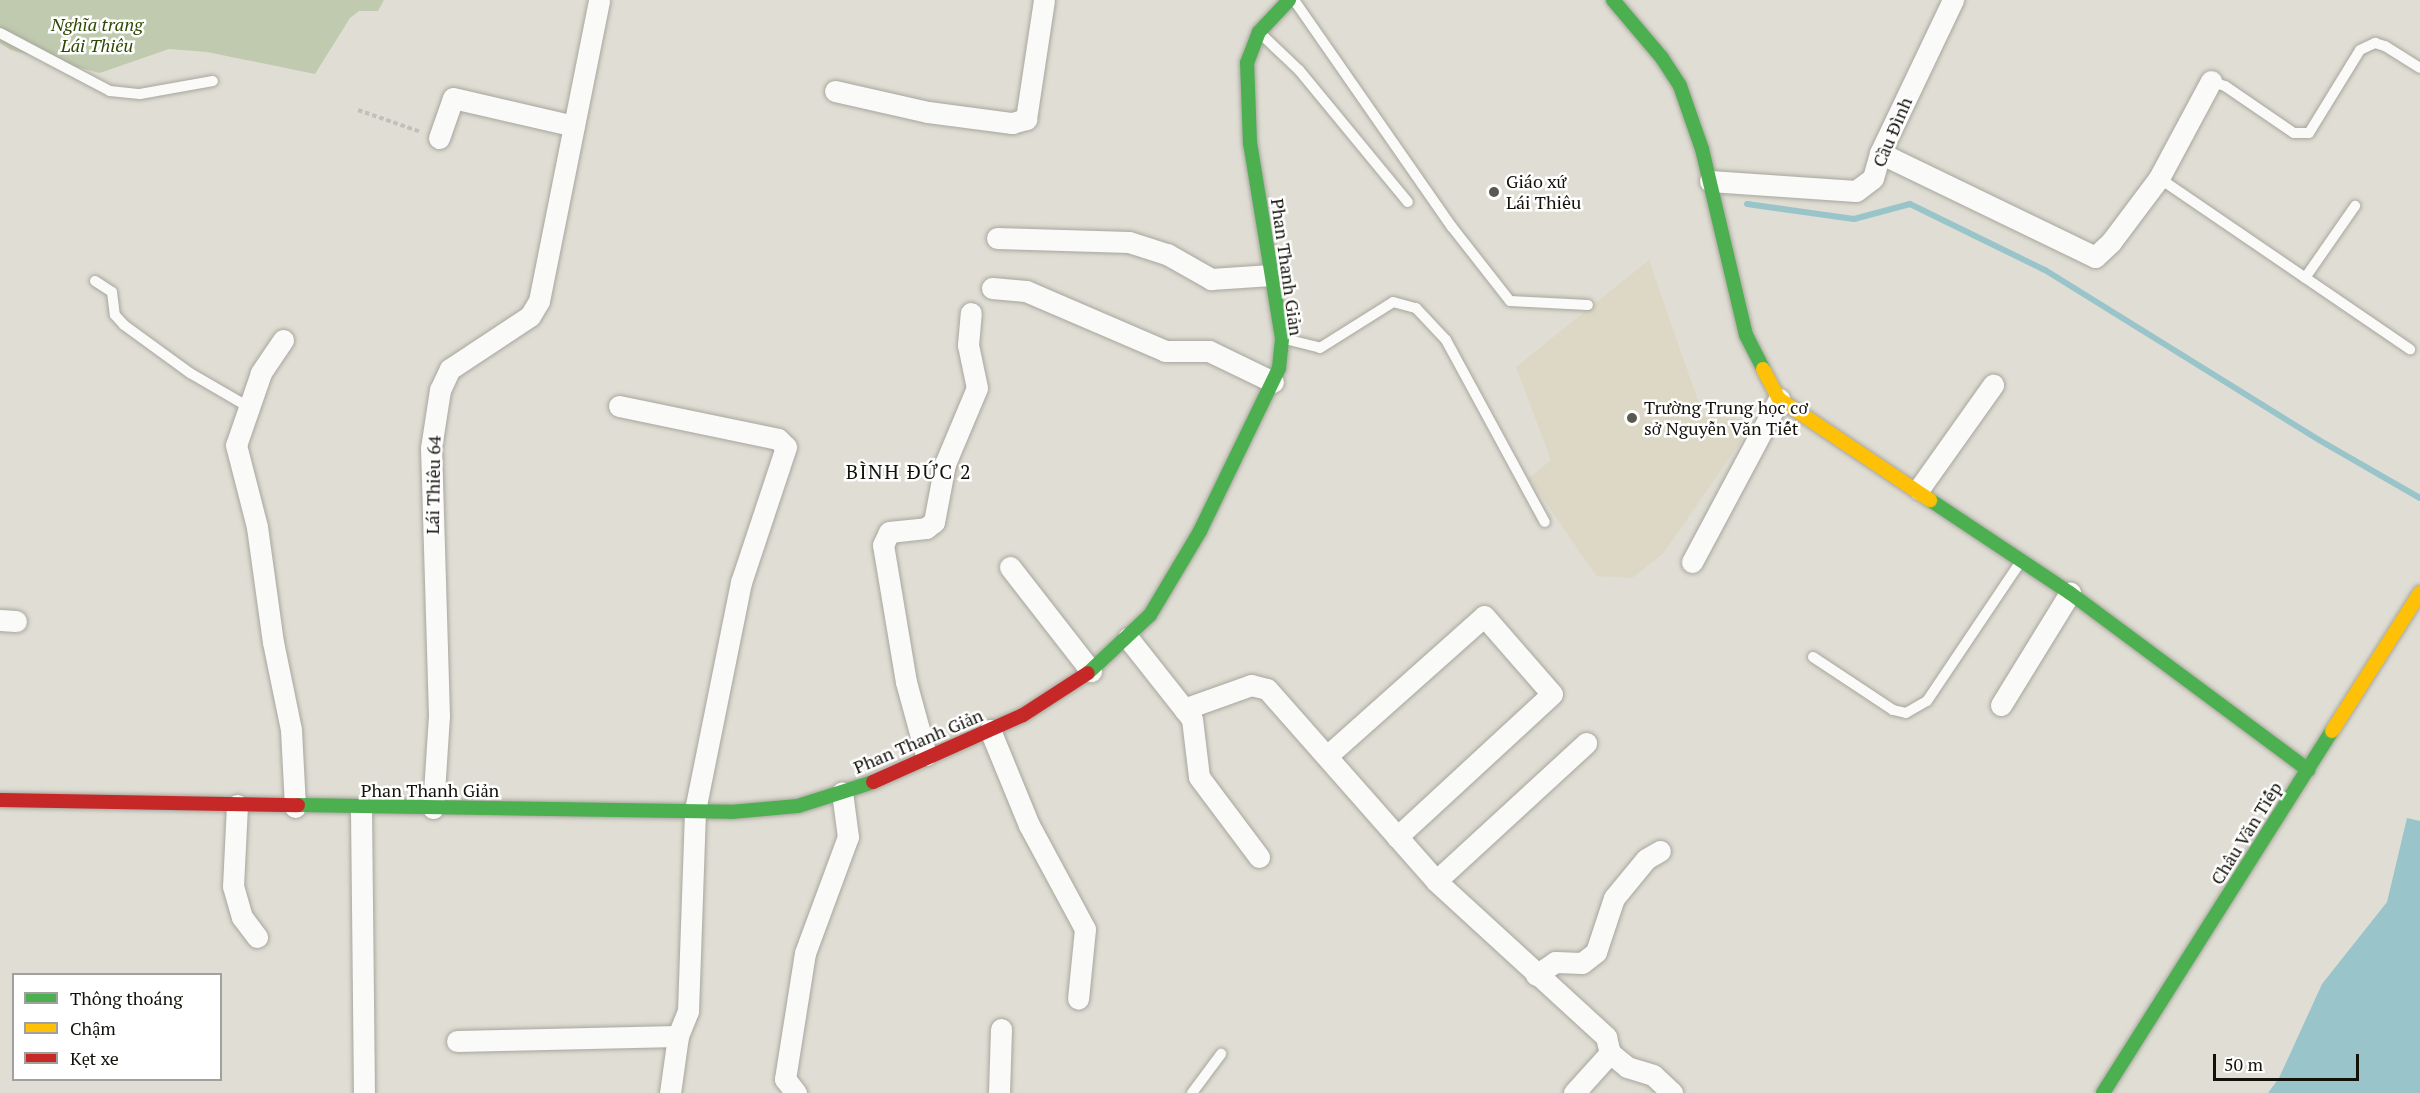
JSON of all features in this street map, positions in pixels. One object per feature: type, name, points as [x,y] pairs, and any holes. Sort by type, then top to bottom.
[{"type":"street","name":"Lái Thiêu 64","points":[[434,808],[439,717],[431,448],[440,390],[450,369],[530,316],[539,302],[599,0]]},
{"type":"street","points":[[835,91],[928,112],[1012,123],[1026,119],[1044,0]]},
{"type":"street","name":"Phan Thanh Giản","points":[[0,800],[361,809],[695,811],[798,806],[843,792],[1023,715],[1091,670],[1128,638],[1150,615],[1200,531],[1273,382],[1282,338],[1250,143],[1247,63],[1259,32],[1289,0]]},
{"type":"street","points":[[1613,0],[1662,58],[1680,86],[1710,182],[1746,335],[1779,399],[1919,489],[2021,561],[2070,592],[2308,770]]},
{"type":"street","name":"Cầu Đình","points":[[1710,182],[1856,190],[1872,178],[1880,153],[1953,0]]},
{"type":"street","points":[[1880,153],[2095,257],[2111,242],[2159,178],[2211,81]]},
{"type":"street","points":[[439,138],[453,98],[574,126]]},
{"type":"street","points":[[997,238],[1129,242],[1167,254],[1211,279],[1271,275]]},
{"type":"street","points":[[992,288],[1026,291],[1165,351],[1209,351],[1273,382]]},
{"type":"street","points":[[926,755],[906,682],[883,545],[889,532],[926,528],[934,522],[953,439],[976,388],[968,345],[971,313]]},
{"type":"street","points":[[283,340],[261,373],[247,406],[236,445],[257,527],[273,642],[291,730],[295,807]]},
{"type":"street","points":[[1919,489],[1993,385]]},
{"type":"street","points":[[1692,562],[1779,399]]},
{"type":"street","points":[[619,406],[778,440],[786,447],[741,582],[695,811],[688,1011],[678,1036],[670,1093]]},
{"type":"street","points":[[1010,567],[1091,670]]},
{"type":"street","points":[[2001,705],[2070,592]]},
{"type":"street","name":"Châu Văn Tiếp","points":[[2103,1093],[2420,593]]},
{"type":"street","points":[[1327,756],[1484,616],[1552,694],[1397,837]]},
{"type":"street","points":[[1128,638],[1192,719],[1199,777],[1259,857]]},
{"type":"street","points":[[1184,709],[1251,685],[1267,689],[1436,881],[1606,1037],[1610,1053],[1627,1067],[1653,1075],[1672,1093]]},
{"type":"street","points":[[990,730],[1029,825],[1085,929],[1078,999]]},
{"type":"street","points":[[1436,881],[1586,743]]},
{"type":"street","points":[[796,1093],[785,1079],[805,953],[848,837],[843,792]]},
{"type":"street","points":[[237,805],[233,886],[242,916],[257,937]]},
{"type":"street","points":[[361,809],[364,1093]]},
{"type":"street","points":[[1536,975],[1555,962],[1582,963],[1596,952],[1614,898],[1646,859],[1660,851]]},
{"type":"street","points":[[999,1093],[1001,1029]]},
{"type":"street","points":[[457,1041],[678,1036]]},
{"type":"street","points":[[1574,1093],[1610,1053]]},
{"type":"lane","points":[[1294,0],[1452,227],[1510,301],[1588,305]]},
{"type":"lane","points":[[1259,32],[1299,70],[1408,202]]},
{"type":"lane","points":[[0,33],[110,91],[140,94],[213,81]]},
{"type":"lane","points":[[2211,81],[2225,86],[2294,134],[2308,133],[2360,50],[2375,43],[2385,46],[2420,68]]},
{"type":"lane","points":[[2159,178],[2410,349]]},
{"type":"lane","points":[[2305,278],[2355,206]]},
{"type":"lane","points":[[95,280],[112,292],[116,315],[124,325],[190,373],[247,406]]},
{"type":"lane","points":[[1282,338],[1320,348],[1393,302],[1416,308],[1446,340],[1545,522]]},
{"type":"lane","points":[[1813,657],[1893,710],[1906,713],[1927,701],[2021,561]]},
{"type":"lane","points":[[1192,1093],[1221,1054]]},
{"type":"path","points":[[358,110],[439,138]]},
{"type":"shaded area","name":"Trường Trung học cơ sở Nguyễn Văn Tiết","points":[[1649,260],[1703,415],[1755,421],[1663,554],[1632,578],[1596,576],[1529,478],[1551,460],[1516,367]]},
{"type":"green space","name":"Nghĩa trang Lái Thiêu","points":[[0,0],[384,0],[378,11],[359,11],[350,18],[315,74],[207,52],[169,49],[100,73],[11,50],[0,43]]},
{"type":"water","points":[[2407,818],[2420,821],[2420,1093],[2268,1093],[2279,1078],[2322,984],[2387,902]]},
{"type":"waterway","points":[[1747,204],[1854,219],[1910,204],[2045,270],[2319,440],[2420,498]]},
{"type":"traffic: fast","points":[[1088,673],[1150,615],[1200,531],[1279,368],[1282,338],[1250,143],[1247,63],[1259,32],[1289,0]]},
{"type":"traffic: fast","points":[[1613,0],[1662,58],[1680,86],[1702,149],[1746,335],[1763,369]]},
{"type":"traffic: fast","points":[[1930,500],[2070,593],[2308,770]]},
{"type":"traffic: fast","points":[[2103,1093],[2332,731]]},
{"type":"traffic: fast","points":[[298,805],[731,812],[798,806],[873,782]]},
{"type":"traffic: slow","points":[[1763,369],[1779,399],[1930,500]]},
{"type":"traffic: slow","points":[[2332,731],[2420,593]]},
{"type":"traffic: jam","points":[[873,782],[1023,715],[1088,673]]},
{"type":"traffic: jam","points":[[0,800],[298,805]]},
{"type":"place","name":"Giáo xứ Lái Thiêu","points":[[1494,192]]},
{"type":"place","name":"Trường Trung học cơ sở Nguyễn Văn Tiết","points":[[1632,418]]},
{"type":"district","name":"BÌNH ĐỨC 2","points":[[909,471]]}]
